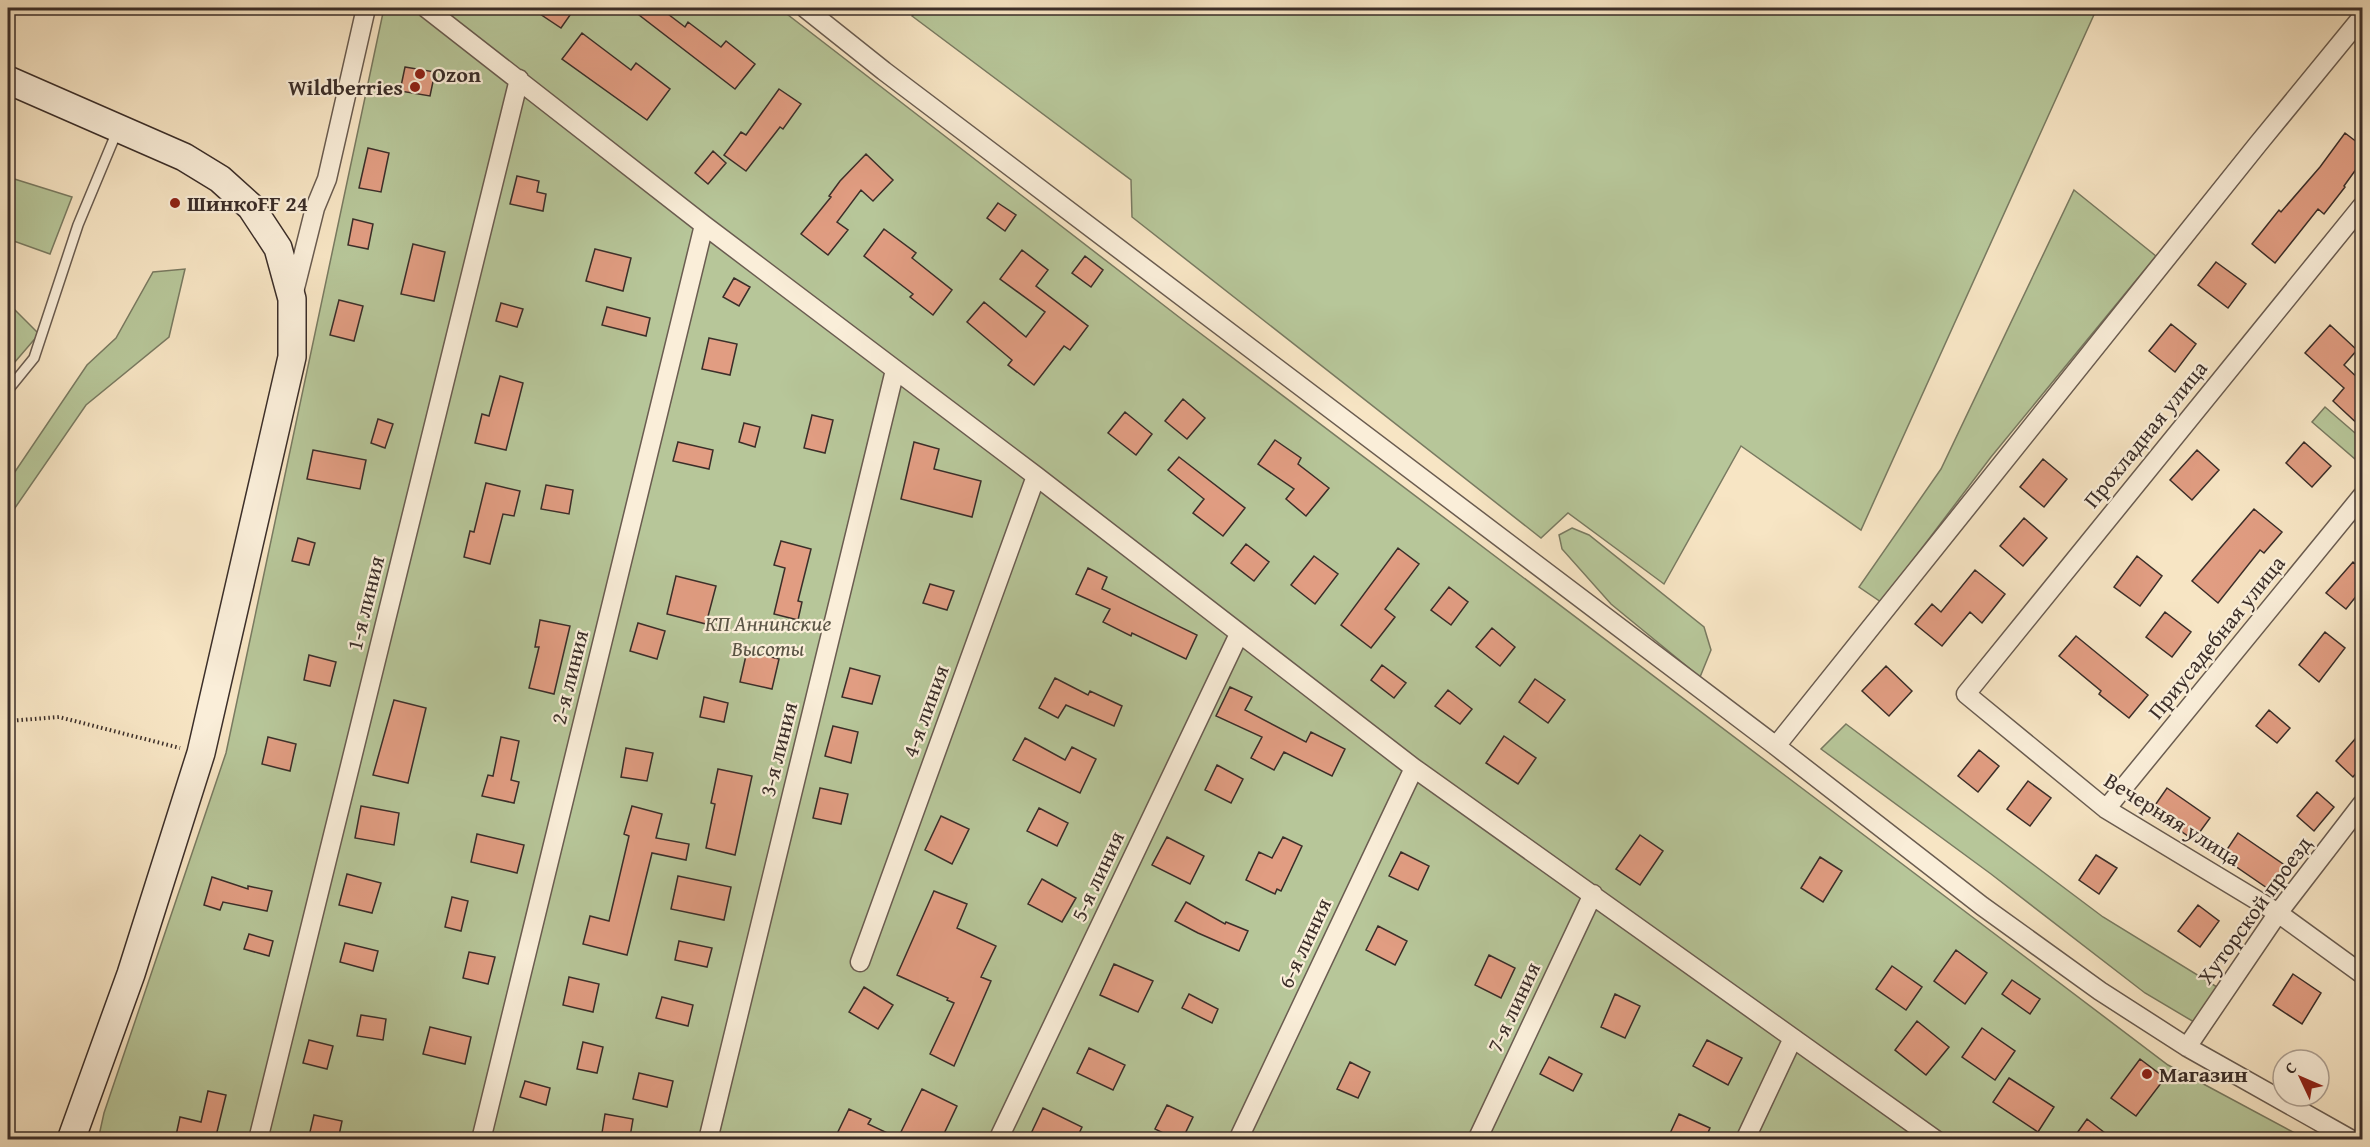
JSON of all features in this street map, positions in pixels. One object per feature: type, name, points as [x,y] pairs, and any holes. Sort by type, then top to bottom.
[{"type":"main road","points":[[8,80],[184,157],[220,179],[251,207],[278,248],[292,299],[292,357],[201,753],[131,974],[71,1140]]},
{"type":"street","points":[[292,299],[315,208],[327,178],[366,8]]},
{"type":"street","points":[[426,8],[704,225],[1036,476],[1414,768],[1936,1140]]},
{"type":"street","points":[[805,8],[903,86],[1776,746],[1991,912],[2100,991],[2187,1047],[2352,1140]]},
{"type":"street","points":[[1776,746],[2362,17]]},
{"type":"street","name":"1-я линия","points":[[258,1140],[519,79]]},
{"type":"street","name":"Прохладная улица","points":[[1966,694],[2362,206]]},
{"type":"street","name":"2-я линия","points":[[481,1140],[704,225]]},
{"type":"street","name":"3-я линия","points":[[708,1140],[895,370]]},
{"type":"street","name":"4-я линия","points":[[860,962],[1036,476]]},
{"type":"street","name":"Приусадебная улица","points":[[2106,809],[2362,496]]},
{"type":"street","name":"5-я линия","points":[[998,1140],[1239,634]]},
{"type":"street","name":"Вечерняя улица","points":[[1966,694],[2106,809],[2278,913],[2362,974]]},
{"type":"street","name":"6-я линия","points":[[1238,1140],[1414,768]]},
{"type":"street","name":"Хуторской проезд","points":[[2187,1047],[2278,913],[2362,804]]},
{"type":"street","name":"7-я линия","points":[[1477,1140],[1593,894]]},
{"type":"street","points":[[1745,1140],[1793,1038]]},
{"type":"lane","points":[[8,390],[34,358],[78,225],[119,127]]},
{"type":"path","points":[[8,720],[59,717],[201,753]]},
{"type":"green space","name":"КП Аннинские Высоты","points":[[384,8],[779,8],[1188,324],[2168,1065],[2306,1139],[98,1140],[104,1113],[226,753]]},
{"type":"green space","points":[[920,8],[2097,8],[1861,530],[1741,446],[1664,584],[1568,513],[1541,538],[1132,217],[1131,180],[912,16]]},
{"type":"green space","points":[[8,177],[72,197],[50,254],[8,239]]},
{"type":"green space","points":[[2074,190],[2156,256],[1991,457],[1881,602],[1859,587],[1941,469]]},
{"type":"green space","points":[[185,269],[169,337],[86,405],[8,518],[8,482],[87,365],[116,338],[153,272]]},
{"type":"green space","points":[[8,303],[39,334],[8,370]]},
{"type":"green space","points":[[2325,407],[2362,439],[2362,465],[2312,422]]},
{"type":"green space","points":[[1572,528],[1589,535],[1704,627],[1711,650],[1700,677],[1611,604],[1562,549],[1559,535]]},
{"type":"green space","points":[[1846,724],[2103,917],[2217,987],[2194,1022],[2145,993],[1991,874],[1821,749]]},
{"type":"building","points":[[531,8],[575,8],[561,28]]},
{"type":"building","points":[[630,8],[660,8],[685,27],[688,22],[721,47],[726,41],[755,64],[735,89]]},
{"type":"building","points":[[582,33],[631,70],[636,63],[670,89],[647,120],[562,59]]},
{"type":"building","points":[[405,67],[435,72],[430,96],[400,91]]},
{"type":"building","points":[[779,89],[801,104],[783,129],[780,127],[746,171],[724,155],[741,132],[746,135]]},
{"type":"building","points":[[2345,133],[2362,146],[2362,161],[2324,214],[2318,209],[2275,263],[2252,244],[2279,210],[2281,212],[2320,167]]},
{"type":"building","points":[[368,148],[389,153],[381,192],[359,188]]},
{"type":"building","points":[[713,151],[726,163],[708,184],[695,173]]},
{"type":"building","points":[[866,154],[893,180],[873,201],[861,190],[837,222],[848,230],[828,255],[801,234],[831,197],[829,196],[840,181]]},
{"type":"building","points":[[517,176],[539,181],[537,192],[546,194],[543,211],[510,204]]},
{"type":"building","points":[[998,203],[1016,215],[1005,231],[987,218]]},
{"type":"building","points":[[353,219],[373,224],[368,249],[348,245]]},
{"type":"building","points":[[884,229],[916,253],[912,258],[952,290],[933,315],[910,297],[913,294],[864,256]]},
{"type":"building","points":[[413,244],[445,252],[434,301],[401,294]]},
{"type":"building","points":[[595,249],[631,258],[623,291],[586,281]]},
{"type":"building","points":[[1022,250],[1048,270],[1036,286],[1088,326],[1070,350],[1064,346],[1034,385],[1008,365],[1012,360],[967,322],[984,302],[1026,337],[1045,312],[1000,279]]},
{"type":"building","points":[[1085,256],[1103,270],[1091,287],[1072,273]]},
{"type":"building","points":[[2216,262],[2246,284],[2228,308],[2198,285]]},
{"type":"building","points":[[734,278],[750,287],[739,306],[723,297]]},
{"type":"building","points":[[339,300],[363,306],[354,341],[330,335]]},
{"type":"building","points":[[501,303],[523,309],[517,327],[496,321]]},
{"type":"building","points":[[607,307],[650,318],[646,336],[602,325]]},
{"type":"building","points":[[2171,324],[2196,344],[2175,372],[2149,351]]},
{"type":"building","points":[[2330,325],[2357,350],[2344,365],[2362,382],[2362,428],[2333,401],[2344,388],[2305,353]]},
{"type":"building","points":[[709,338],[737,344],[730,375],[702,369]]},
{"type":"building","points":[[500,376],[523,383],[506,450],[475,443],[482,414],[489,416]]},
{"type":"building","points":[[1183,399],[1205,418],[1187,439],[1165,421]]},
{"type":"building","points":[[1125,412],[1152,434],[1136,455],[1108,433]]},
{"type":"building","points":[[812,415],[833,420],[825,453],[804,448]]},
{"type":"building","points":[[378,419],[393,424],[385,448],[371,443]]},
{"type":"building","points":[[744,423],[760,427],[755,447],[739,442]]},
{"type":"building","points":[[1275,440],[1301,458],[1298,464],[1329,488],[1306,516],[1286,499],[1294,489],[1258,464]]},
{"type":"building","points":[[678,442],[713,450],[709,469],[673,461]]},
{"type":"building","points":[[914,442],[939,449],[934,469],[981,481],[972,517],[901,499]]},
{"type":"building","points":[[2304,442],[2331,466],[2312,487],[2286,463]]},
{"type":"building","points":[[313,450],[366,460],[360,489],[307,479]]},
{"type":"building","points":[[2197,450],[2219,470],[2192,500],[2170,480]]},
{"type":"building","points":[[1179,457],[1245,508],[1223,536],[1193,513],[1204,499],[1168,470]]},
{"type":"building","points":[[2043,459],[2067,479],[2044,507],[2020,487]]},
{"type":"building","points":[[486,483],[520,491],[514,516],[503,514],[490,564],[464,557],[470,531],[474,532]]},
{"type":"building","points":[[546,485],[573,490],[569,514],[541,509]]},
{"type":"building","points":[[2254,509],[2282,532],[2264,553],[2260,550],[2218,603],[2192,581]]},
{"type":"building","points":[[2024,518],[2047,538],[2023,566],[2000,546]]},
{"type":"building","points":[[298,538],[315,543],[309,565],[292,561]]},
{"type":"building","points":[[781,541],[811,549],[798,601],[802,602],[798,620],[774,614],[785,568],[774,565]]},
{"type":"building","points":[[1246,544],[1269,562],[1254,581],[1231,563]]},
{"type":"building","points":[[1398,548],[1419,564],[1385,609],[1395,617],[1371,648],[1341,625]]},
{"type":"building","points":[[1314,556],[1338,574],[1315,604],[1291,585]]},
{"type":"building","points":[[2137,556],[2162,576],[2140,606],[2114,587]]},
{"type":"building","points":[[2353,562],[2362,570],[2362,589],[2346,609],[2326,593]]},
{"type":"building","points":[[1088,568],[1107,577],[1102,589],[1197,635],[1186,659],[1103,622],[1110,609],[1076,594]]},
{"type":"building","points":[[1975,570],[2005,594],[1982,623],[1970,612],[1942,646],[1915,624],[1932,604],[1941,612]]},
{"type":"building","points":[[676,576],[716,586],[706,624],[667,614]]},
{"type":"building","points":[[930,584],[954,591],[947,610],[923,603]]},
{"type":"building","points":[[1449,587],[1468,602],[1451,625],[1431,610]]},
{"type":"building","points":[[2165,612],[2191,632],[2172,657],[2146,637]]},
{"type":"building","points":[[540,620],[570,626],[554,694],[529,688],[539,647],[535,647]]},
{"type":"building","points":[[638,623],[665,631],[657,659],[630,651]]},
{"type":"building","points":[[1492,628],[1515,647],[1500,666],[1476,647]]},
{"type":"building","points":[[2325,632],[2345,648],[2319,682],[2299,665]]},
{"type":"building","points":[[2076,636],[2148,695],[2129,718],[2099,694],[2101,691],[2059,656]]},
{"type":"building","points":[[747,651],[779,659],[772,689],[740,682]]},
{"type":"building","points":[[309,655],[336,662],[330,686],[304,680]]},
{"type":"building","points":[[1382,665],[1406,683],[1394,698],[1371,680]]},
{"type":"building","points":[[1886,666],[1912,691],[1889,716],[1862,691]]},
{"type":"building","points":[[850,668],[880,676],[872,704],[842,697]]},
{"type":"building","points":[[1055,678],[1088,695],[1090,691],[1122,706],[1114,726],[1066,705],[1058,718],[1039,708]]},
{"type":"building","points":[[1535,679],[1565,700],[1548,723],[1519,702]]},
{"type":"building","points":[[1230,687],[1252,697],[1245,710],[1306,742],[1311,732],[1345,749],[1332,776],[1284,752],[1274,770],[1251,758],[1262,737],[1216,716]]},
{"type":"building","points":[[1448,690],[1472,709],[1460,724],[1435,706]]},
{"type":"building","points":[[704,697],[728,703],[724,722],[700,717]]},
{"type":"building","points":[[394,700],[426,708],[408,783],[373,775]]},
{"type":"building","points":[[2269,710],[2290,728],[2277,743],[2256,726]]},
{"type":"building","points":[[833,726],[858,732],[851,763],[825,756]]},
{"type":"building","points":[[2362,731],[2362,766],[2353,777],[2336,761]]},
{"type":"building","points":[[1504,736],[1536,758],[1518,784],[1486,763]]},
{"type":"building","points":[[268,737],[296,744],[290,771],[262,764]]},
{"type":"building","points":[[501,737],[519,741],[511,780],[519,782],[514,803],[482,796],[488,775],[493,776]]},
{"type":"building","points":[[1025,738],[1065,760],[1072,747],[1096,759],[1080,793],[1013,760]]},
{"type":"building","points":[[626,748],[653,753],[647,781],[621,777]]},
{"type":"building","points":[[1979,750],[1999,766],[1978,792],[1958,776]]},
{"type":"building","points":[[1217,765],[1243,779],[1231,803],[1205,790]]},
{"type":"building","points":[[718,769],[752,776],[735,855],[706,848],[715,804],[711,803]]},
{"type":"building","points":[[2028,781],[2051,798],[2030,826],[2007,809]]},
{"type":"building","points":[[820,788],[848,794],[841,824],[813,818]]},
{"type":"building","points":[[2167,788],[2210,818],[2194,840],[2151,811]]},
{"type":"building","points":[[2317,792],[2334,807],[2314,831],[2297,816]]},
{"type":"building","points":[[361,806],[399,813],[394,845],[355,838]]},
{"type":"building","points":[[632,806],[662,814],[656,838],[689,844],[686,860],[652,853],[627,955],[583,944],[590,916],[609,921],[629,836],[624,834]]},
{"type":"building","points":[[1039,808],[1068,823],[1057,846],[1027,831]]},
{"type":"building","points":[[941,816],[969,829],[952,864],[925,850]]},
{"type":"building","points":[[2238,833],[2286,866],[2270,890],[2222,857]]},
{"type":"building","points":[[477,834],[524,845],[517,873],[471,862]]},
{"type":"building","points":[[1640,835],[1663,851],[1640,885],[1616,869]]},
{"type":"building","points":[[1167,837],[1204,856],[1190,884],[1152,865]]},
{"type":"building","points":[[1283,837],[1302,846],[1281,891],[1277,889],[1275,894],[1246,880],[1259,852],[1272,858]]},
{"type":"building","points":[[1401,852],[1429,866],[1418,890],[1389,876]]},
{"type":"building","points":[[2096,855],[2117,868],[2099,894],[2079,880]]},
{"type":"building","points":[[1820,857],[1842,871],[1823,902],[1801,888]]},
{"type":"building","points":[[347,874],[381,883],[372,913],[339,905]]},
{"type":"building","points":[[678,876],[731,887],[724,920],[671,909]]},
{"type":"building","points":[[212,877],[248,889],[248,886],[272,891],[267,911],[223,902],[220,910],[204,905]]},
{"type":"building","points":[[1042,879],[1076,898],[1062,922],[1028,904]]},
{"type":"building","points":[[934,891],[967,904],[957,928],[996,946],[981,977],[991,981],[954,1066],[930,1054],[954,1003],[947,1000],[948,998],[897,975]]},
{"type":"building","points":[[452,897],[468,901],[461,931],[445,927]]},
{"type":"building","points":[[1186,902],[1225,924],[1226,922],[1248,931],[1239,951],[1175,921]]},
{"type":"building","points":[[2198,905],[2219,921],[2200,947],[2178,931]]},
{"type":"building","points":[[1378,926],[1407,941],[1395,965],[1366,950]]},
{"type":"building","points":[[249,934],[273,941],[269,956],[244,949]]},
{"type":"building","points":[[679,941],[712,948],[707,967],[675,960]]},
{"type":"building","points":[[345,943],[378,951],[373,971],[340,962]]},
{"type":"building","points":[[1956,950],[1987,973],[1965,1004],[1934,981]]},
{"type":"building","points":[[469,952],[495,957],[488,984],[463,978]]},
{"type":"building","points":[[1489,955],[1515,968],[1501,998],[1475,985]]},
{"type":"building","points":[[1114,964],[1153,981],[1138,1012],[1100,995]]},
{"type":"building","points":[[1892,966],[1922,987],[1906,1010],[1876,989]]},
{"type":"building","points":[[2293,974],[2321,993],[2302,1024],[2273,1005]]},
{"type":"building","points":[[569,977],[599,984],[593,1012],[563,1005]]},
{"type":"building","points":[[2012,980],[2040,999],[2030,1014],[2002,994]]},
{"type":"building","points":[[864,987],[893,1005],[878,1029],[849,1012]]},
{"type":"building","points":[[1189,994],[1218,1009],[1212,1023],[1182,1008]]},
{"type":"building","points":[[1615,994],[1640,1006],[1625,1038],[1601,1027]]},
{"type":"building","points":[[662,997],[693,1005],[688,1026],[656,1018]]},
{"type":"building","points":[[361,1015],[386,1019],[383,1040],[357,1036]]},
{"type":"building","points":[[1917,1021],[1949,1047],[1926,1075],[1895,1050]]},
{"type":"building","points":[[430,1027],[471,1037],[465,1064],[423,1054]]},
{"type":"building","points":[[1982,1028],[2015,1051],[1995,1080],[1962,1057]]},
{"type":"building","points":[[309,1040],[333,1046],[327,1069],[303,1063]]},
{"type":"building","points":[[1707,1040],[1742,1058],[1728,1085],[1693,1066]]},
{"type":"building","points":[[583,1042],[603,1047],[597,1073],[577,1069]]},
{"type":"building","points":[[1089,1048],[1125,1065],[1113,1090],[1077,1073]]},
{"type":"building","points":[[1549,1057],[1582,1074],[1573,1091],[1540,1074]]},
{"type":"building","points":[[2140,1059],[2165,1078],[2136,1116],[2111,1098]]},
{"type":"building","points":[[1350,1062],[1370,1072],[1358,1098],[1337,1089]]},
{"type":"building","points":[[639,1073],[673,1081],[667,1107],[633,1099]]},
{"type":"building","points":[[2009,1078],[2054,1107],[2038,1132],[1993,1102]]},
{"type":"building","points":[[525,1081],[550,1088],[546,1105],[520,1097]]},
{"type":"building","points":[[922,1089],[957,1106],[941,1140],[834,1140],[849,1109],[871,1119],[868,1124],[898,1138]]},
{"type":"building","points":[[208,1091],[226,1095],[215,1140],[175,1140],[180,1117],[201,1122]]},
{"type":"building","points":[[1167,1105],[1193,1117],[1182,1140],[1177,1140],[1155,1129]]},
{"type":"building","points":[[1043,1108],[1082,1127],[1076,1140],[1028,1140]]},
{"type":"building","points":[[605,1114],[633,1119],[630,1137],[602,1133]]},
{"type":"building","points":[[1679,1114],[1710,1128],[1705,1140],[1667,1140]]},
{"type":"building","points":[[314,1115],[342,1121],[338,1140],[309,1136]]},
{"type":"building","points":[[2087,1119],[2114,1140],[2072,1140]]},
{"type":"place","name":"Ozon","points":[[420,74]]},
{"type":"place","name":"Wildberries","points":[[415,87]]},
{"type":"place","name":"ШинкоFF 24","points":[[175,203]]},
{"type":"place","name":"Магазин","points":[[2147,1074]]}]
